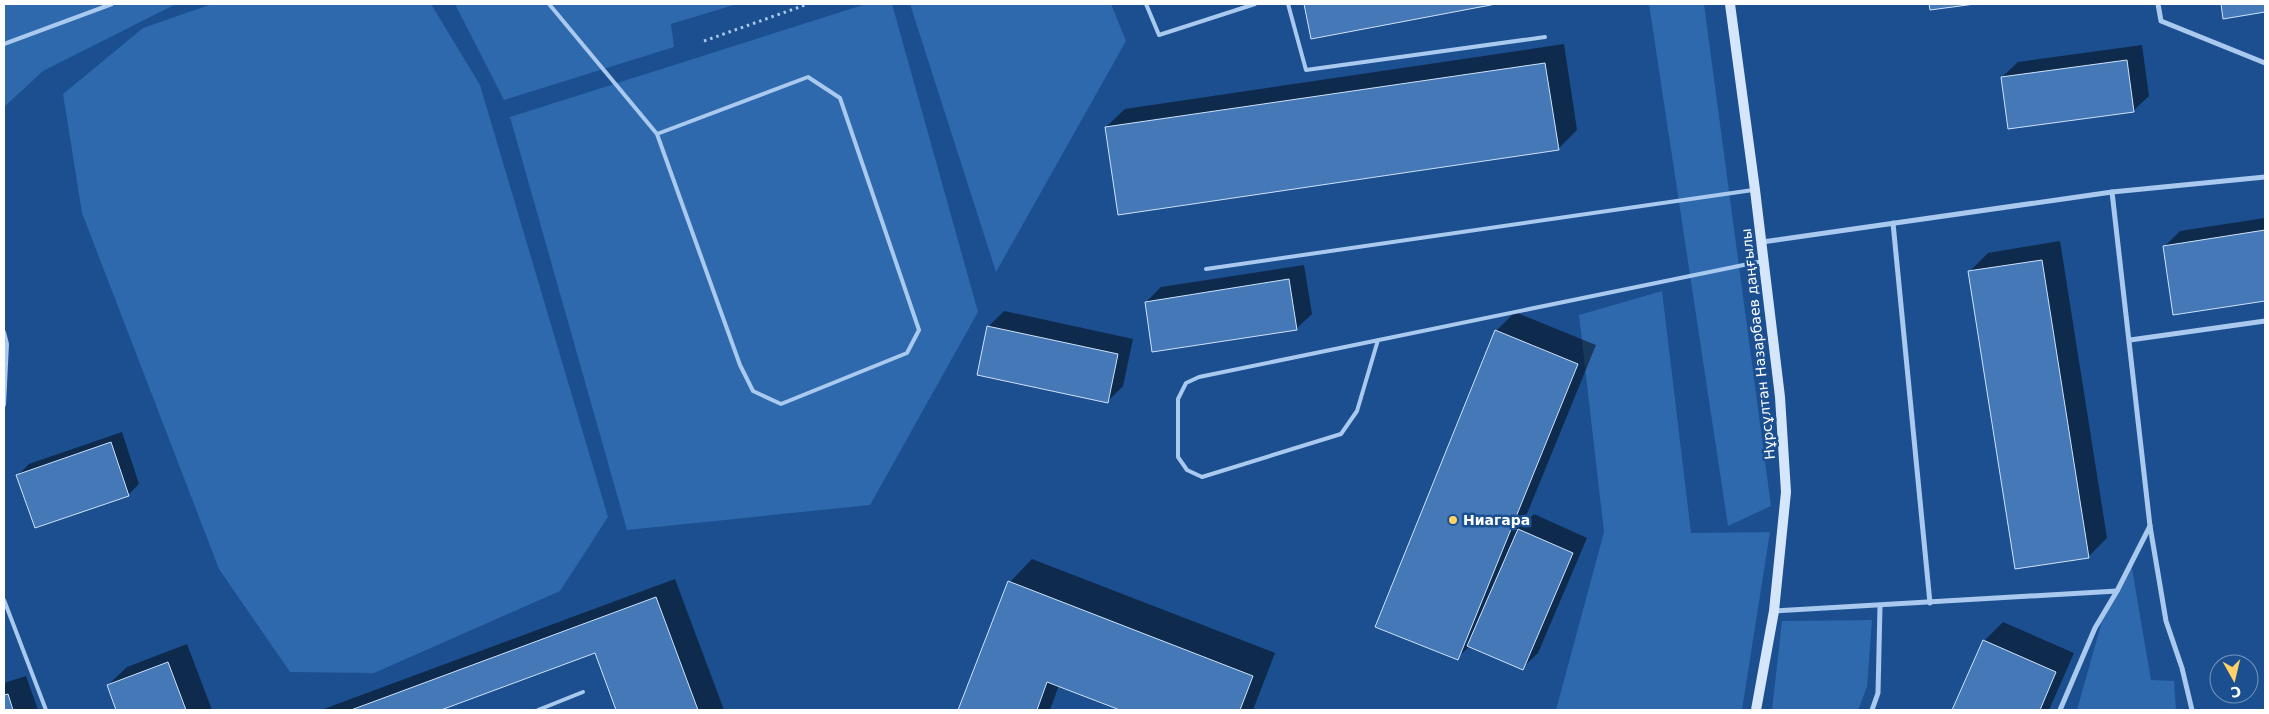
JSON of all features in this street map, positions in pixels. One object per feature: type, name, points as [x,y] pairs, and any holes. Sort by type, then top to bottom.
[{"type":"main road","name":"Нұрсұлтан Назарбаев даңғылы","points":[[1730,4],[1762,242],[1780,397],[1786,492],[1774,611],[1756,710]]},
{"type":"street","points":[[2158,4],[2161,22],[2265,63]]},
{"type":"street","points":[[1762,242],[2112,192],[2265,177]]},
{"type":"street","points":[[2112,192],[2150,526],[2166,621],[2182,668],[2192,710]]},
{"type":"street","points":[[1893,223],[1930,603]]},
{"type":"street","points":[[2130,340],[2265,321]]},
{"type":"street","points":[[2060,710],[2095,628],[2117,591],[2150,526]]},
{"type":"street","points":[[1774,611],[2117,591]]},
{"type":"street","points":[[1872,710],[1878,692],[1880,606]]},
{"type":"lane","points":[[4,44],[112,4]]},
{"type":"lane","points":[[549,4],[657,134],[740,365],[754,391],[781,404],[907,353],[919,330],[840,98],[808,77],[657,134]]},
{"type":"lane","points":[[1146,4],[1159,35],[1255,4]]},
{"type":"lane","points":[[1288,4],[1306,70],[1545,37]]},
{"type":"lane","points":[[1206,269],[1755,190]]},
{"type":"lane","points":[[1378,340],[1357,411],[1341,434],[1202,477],[1187,470],[1178,457],[1178,399],[1186,383],[1198,378],[1378,340],[1764,261]]},
{"type":"lane","points":[[4,332],[7,344],[4,405]]},
{"type":"lane","points":[[4,600],[46,710]]},
{"type":"lane","points":[[538,710],[584,692]]},
{"type":"path","points":[[704,41],[808,4]]},
{"type":"shaded area","points":[[4,4],[176,4],[43,71],[4,107]]},
{"type":"shaded area","points":[[212,4],[431,4],[480,85],[608,517],[560,591],[374,673],[290,672],[219,569],[82,213],[63,94],[143,28]]},
{"type":"shaded area","points":[[455,4],[737,4],[671,24],[674,47],[504,100]]},
{"type":"shaded area","points":[[866,4],[892,4],[978,312],[870,505],[627,530],[510,117]]},
{"type":"shaded area","points":[[910,4],[1111,4],[1126,41],[996,272]]},
{"type":"shaded area","points":[[1649,4],[1704,4],[1771,506],[1728,526]]},
{"type":"shaded area","points":[[1662,291],[1691,533],[1770,532],[1742,710],[1556,710],[1604,532],[1579,315]]},
{"type":"shaded area","points":[[2131,563],[2151,680],[2174,681],[2176,710],[2077,710],[2106,607]]},
{"type":"shaded area","points":[[1872,620],[1867,687],[1858,710],[1772,710],[1782,621]]},
{"type":"building","points":[[1304,4],[1496,4],[1311,39]]},
{"type":"building","points":[[1929,4],[1975,4],[1930,10]]},
{"type":"building","points":[[2221,4],[2265,4],[2265,12],[2223,19]]},
{"type":"building","points":[[2127,60],[2134,112],[2008,129],[2001,77]]},
{"type":"building","points":[[1545,63],[1559,150],[1118,215],[1105,127]]},
{"type":"building","points":[[2265,230],[2265,301],[2173,315],[2163,246]]},
{"type":"building","points":[[2042,260],[2089,558],[2015,569],[1968,271]]},
{"type":"building","points":[[1289,279],[1297,330],[1152,352],[1145,302]]},
{"type":"building","points":[[987,326],[1118,354],[1108,403],[977,375]]},
{"type":"building","points":[[1495,330],[1578,364],[1458,660],[1375,627]]},
{"type":"building","points":[[111,442],[129,496],[35,528],[16,475]]},
{"type":"building","points":[[1518,529],[1573,553],[1523,670],[1467,646]]},
{"type":"building","points":[[1008,581],[1253,676],[1240,710],[1120,710],[1047,682],[1037,710],[958,710]]},
{"type":"building","points":[[656,597],[698,710],[616,710],[595,653],[441,710],[351,710]]},
{"type":"building","points":[[1983,640],[2056,672],[2040,710],[1952,710]]},
{"type":"building","points":[[168,662],[186,710],[116,710],[107,685]]},
{"type":"building","points":[[8,694],[13,710],[4,710],[4,695]]},
{"type":"place","name":"Ниагара","points":[[1453,520]]}]
